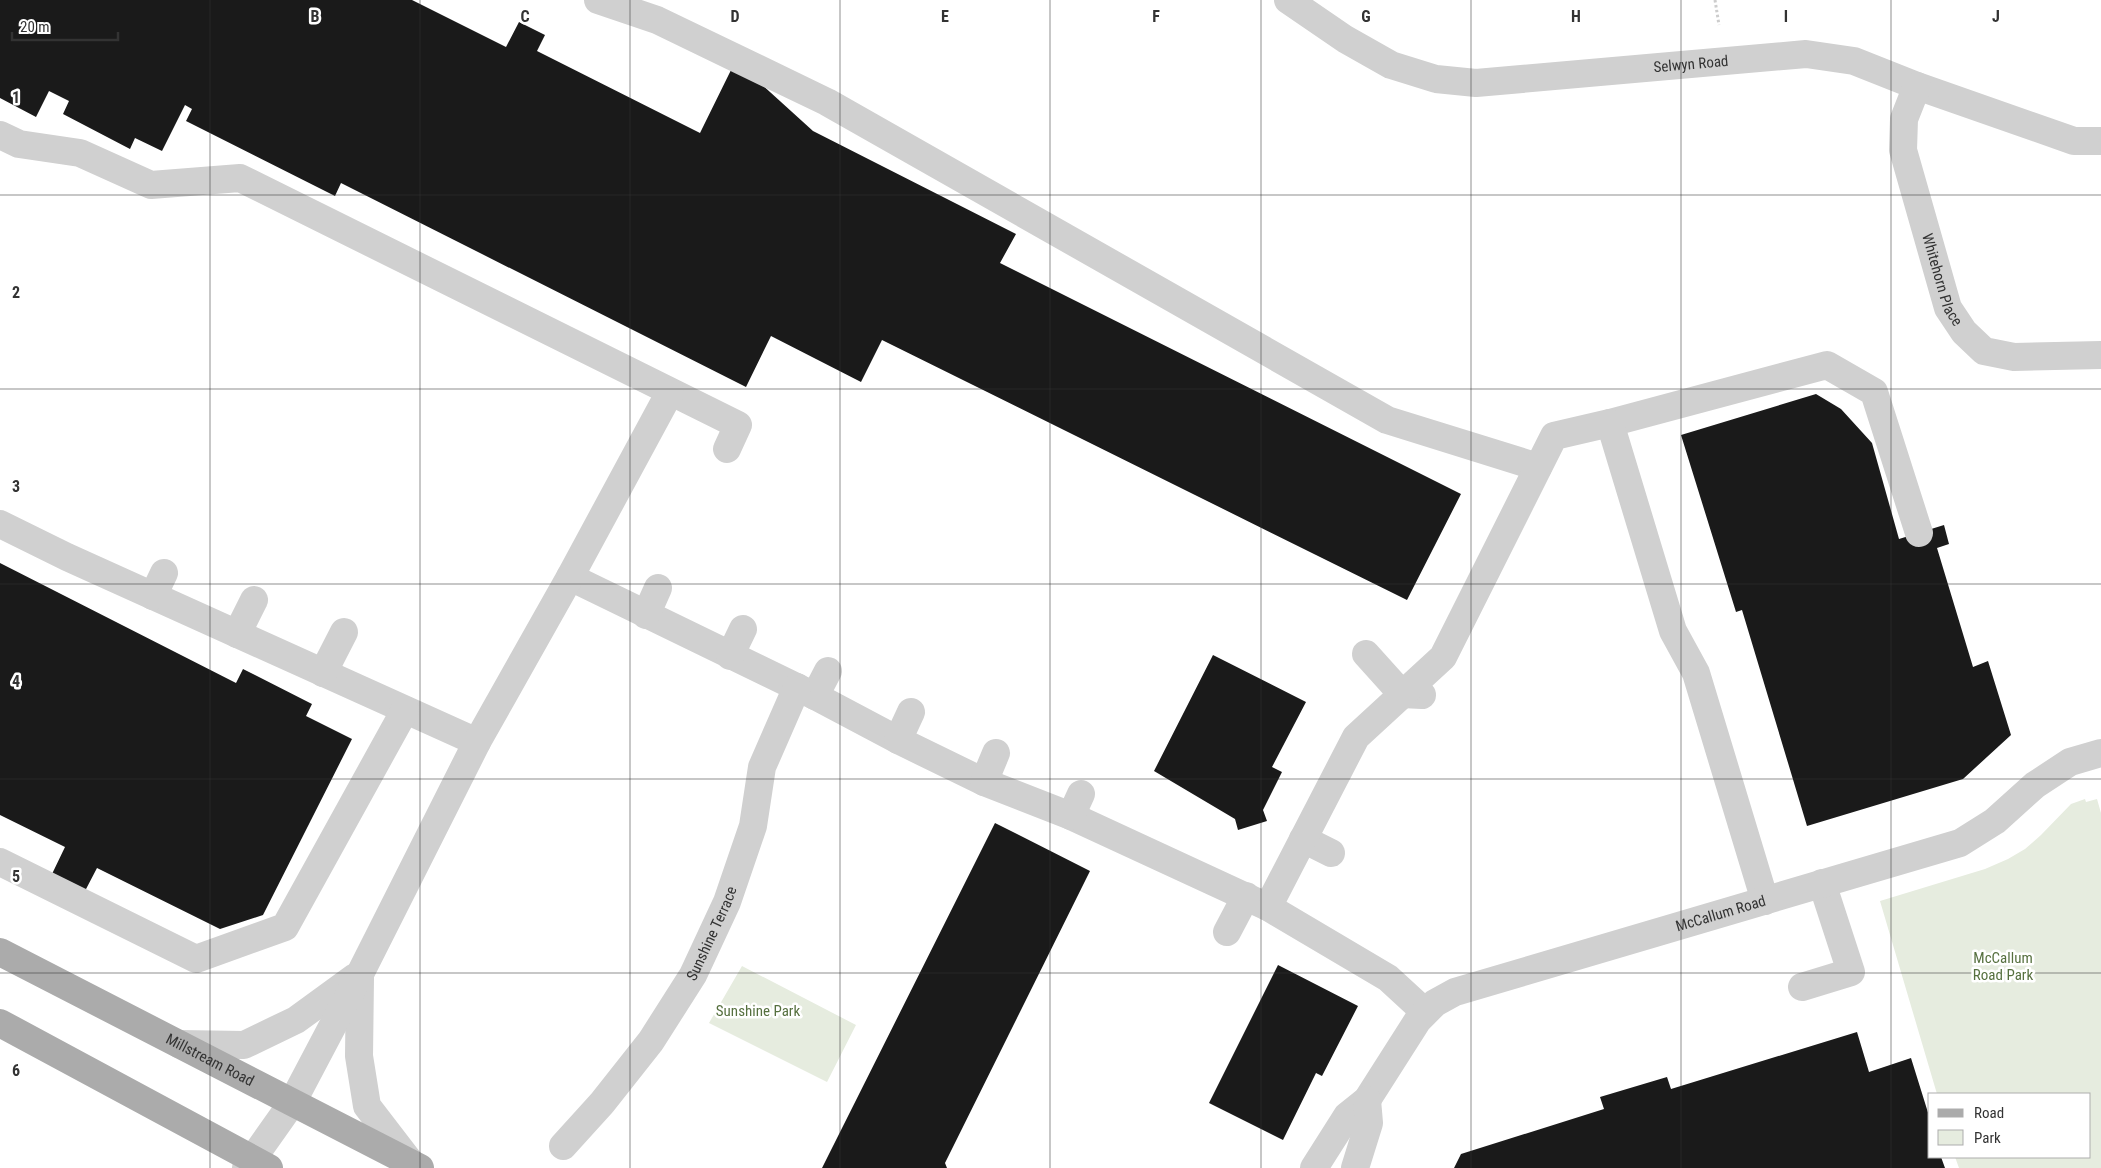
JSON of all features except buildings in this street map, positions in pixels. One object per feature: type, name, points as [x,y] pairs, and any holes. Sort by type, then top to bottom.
[{"type":"main road","name":"Millstream Road","points":[[0,952],[415,1165]]},
{"type":"main road","points":[[0,1023],[256,1165]]},
{"type":"street","points":[[598,0],[657,20],[827,102],[1387,420],[1538,467]]},
{"type":"street","name":"Selwyn Road","points":[[1288,0],[1345,40],[1391,65],[1436,79],[1476,83],[1806,54],[1854,61],[1917,86],[2074,141],[2101,141]]},
{"type":"street","name":"Whitehorn Place","points":[[1917,86],[1904,119],[1904,150],[1948,308],[1964,332],[1984,350],[2014,357],[2101,355]]},
{"type":"street","points":[[0,134],[57,161],[80,153],[146,193],[240,178],[250,195],[588,363],[670,392],[738,425],[727,449]]},
{"type":"street","points":[[1227,932],[1257,901],[1303,838],[1329,812],[1356,737],[1413,695],[1443,657],[1502,558],[1538,467],[1554,436],[1610,423],[1827,365],[1874,392],[1920,533]]},
{"type":"street","points":[[256,1165],[292,1103],[360,974],[477,742],[570,578],[670,392]]},
{"type":"street","points":[[1610,423],[1673,631],[1696,673],[1725,810],[1765,901]]},
{"type":"street","points":[[0,524],[72,546],[159,584],[237,634],[477,742]]},
{"type":"street","points":[[570,578],[806,692],[984,782],[1076,805],[1257,901],[1388,978],[1424,1012]]},
{"type":"street","points":[[646,615],[658,588]]},
{"type":"street","points":[[237,634],[254,600]]},
{"type":"street","points":[[730,656],[743,630]]},
{"type":"street","points":[[323,673],[344,632]]},
{"type":"street","points":[[1366,654],[1413,695]]},
{"type":"street","name":"Sunshine Terrace","points":[[563,1146],[602,1103],[651,1041],[693,974],[727,902],[753,826],[762,767],[806,692],[828,671]]},
{"type":"street","points":[[0,862],[196,959],[285,927],[406,710]]},
{"type":"street","points":[[898,740],[911,712]]},
{"type":"street","points":[[984,782],[996,753]]},
{"type":"street","name":"McCallum Road","points":[[1314,1168],[1348,1116],[1367,1100],[1424,1012],[1435,1003],[1455,992],[1960,843],[1995,821],[2035,784],[2070,762],[2101,753]]},
{"type":"street","points":[[1303,838],[1331,853]]},
{"type":"street","points":[[1802,987],[1851,972],[1822,883]]},
{"type":"street","points":[[179,1044],[244,1045],[296,1020],[360,974]]},
{"type":"street","points":[[360,974],[359,1056],[367,1106],[415,1165]]},
{"type":"street","points":[[1354,1168],[1369,1123],[1367,1100]]},
{"type":"path","points":[[1715,0],[1719,25]]},
{"type":"green space","name":"McCallum Road Park","points":[[2085,799],[2086,802],[2097,799],[2101,813],[2101,1168],[1959,1168],[1955,1158],[2091,1158],[2091,1093],[1937,1093],[1880,901],[1985,869],[2008,859],[2025,849],[2071,804]]},
{"type":"green space","name":"Sunshine Park","points":[[742,966],[856,1025],[827,1082],[709,1023]]}]
